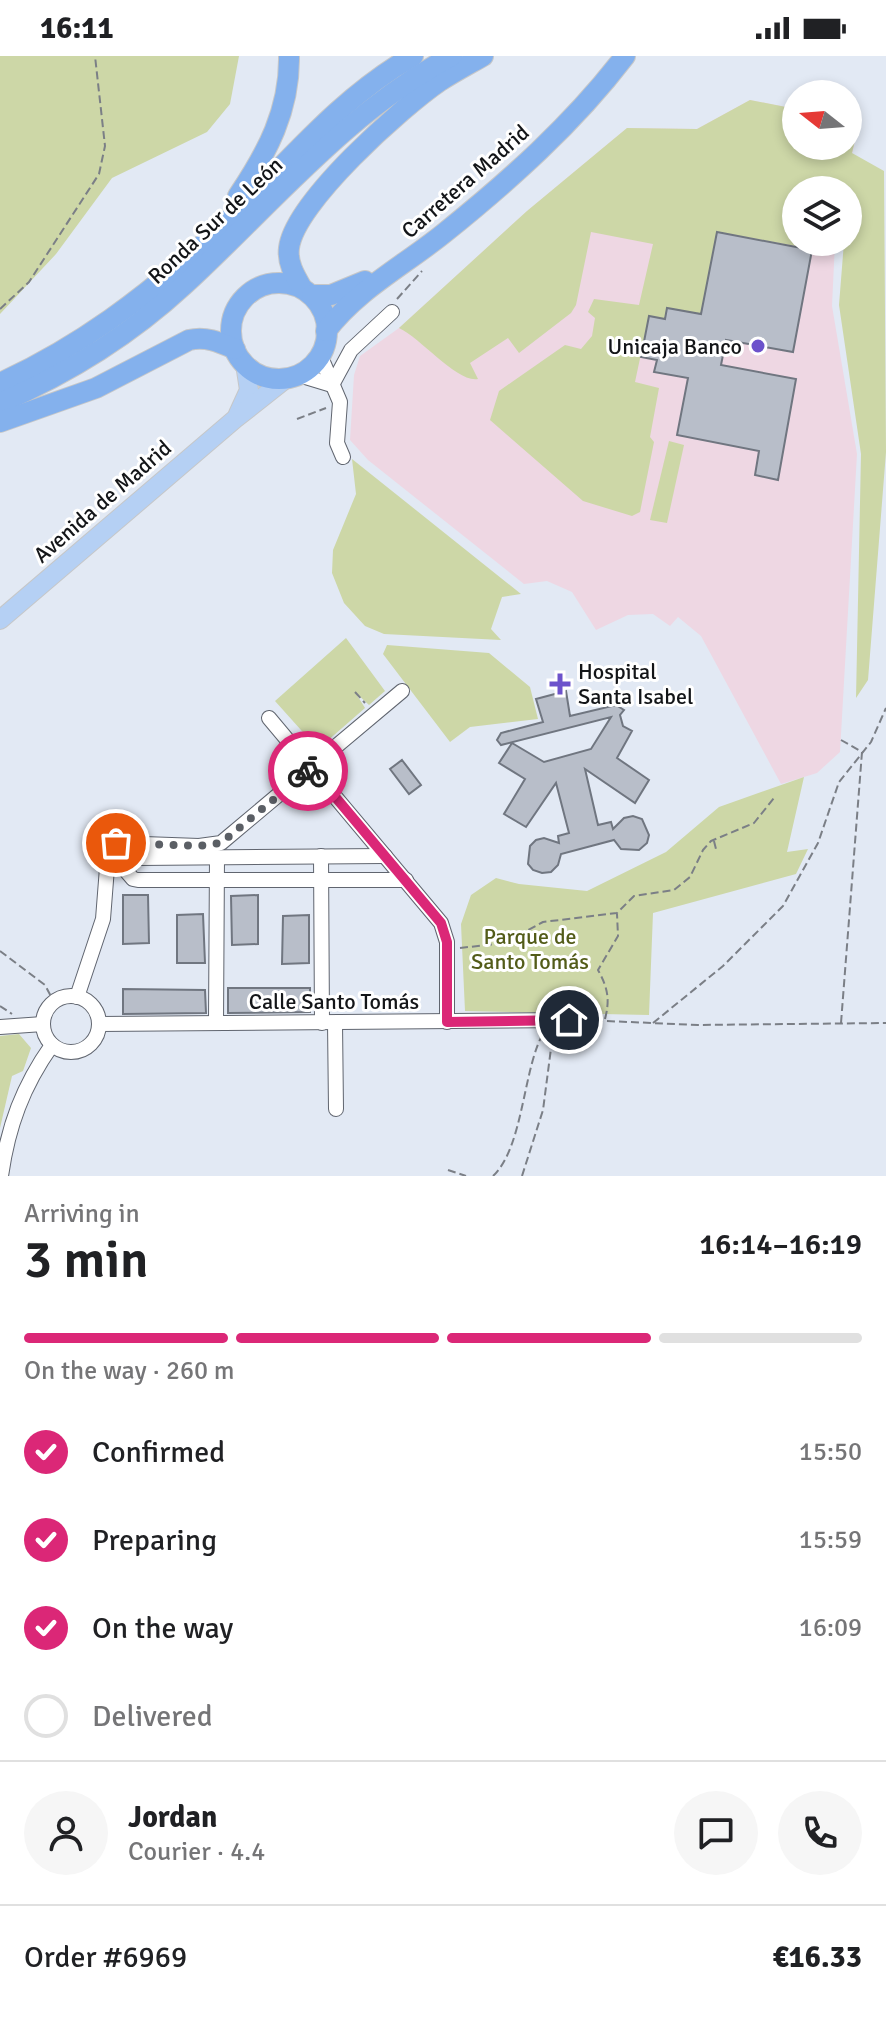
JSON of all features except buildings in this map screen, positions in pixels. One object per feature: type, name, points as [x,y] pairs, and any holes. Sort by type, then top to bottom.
[{"type":"highway","points":[[166,276],[195,240],[237,197],[263,159],[284,104],[289,56]]},
{"type":"highway","name":"Ronda Sur de León","points":[[0,383],[68,348],[118,315],[211,237],[311,135],[360,93],[413,56]]},
{"type":"highway","name":"Ronda Sur de León","points":[[0,403],[72,368],[128,331],[182,287],[369,110],[404,84],[452,56]]},
{"type":"highway","points":[[0,422],[96,388],[189,340],[200,338],[216,341],[272,378],[293,377],[320,355],[326,331],[320,306],[307,292],[289,259],[294,228],[323,190],[388,123],[439,82],[483,56]]},
{"type":"highway","name":"Carretera Madrid","points":[[307,292],[331,295],[350,290],[381,272],[537,141],[582,94],[612,56]]},
{"type":"highway","name":"Carretera Madrid","points":[[326,331],[342,310],[361,293],[402,267],[503,185],[577,115],[625,56]]},
{"type":"highway","points":[[240,357],[233,320],[247,294],[274,282],[307,292]]},
{"type":"main road","points":[[235,419],[249,390],[240,357]]},
{"type":"main road","name":"Avenida de Madrid","points":[[0,620],[235,419],[293,377]]},
{"type":"street","points":[[332,385],[351,350],[382,332],[392,312]]},
{"type":"street","points":[[320,355],[340,402],[337,443],[343,457]]},
{"type":"street","points":[[293,377],[332,385]]},
{"type":"street","points":[[77,997],[103,919],[108,855],[116,843],[199,846],[221,843],[402,691]]},
{"type":"street","points":[[269,718],[441,923],[447,949],[447,1022]]},
{"type":"street","points":[[321,856],[328,1023],[336,1109]]},
{"type":"street","points":[[385,856],[138,858],[129,862],[127,867],[129,876],[138,880],[406,880]]},
{"type":"street","points":[[216,1023],[217,857]]},
{"type":"street","points":[[77,997],[93,1007],[99,1024],[91,1043],[83,1050],[62,1051],[52,1045],[43,1024],[45,1016],[54,1002],[61,998],[77,997]]},
{"type":"street","name":"Calle Santo Tomás","points":[[99,1024],[569,1020]]},
{"type":"street","points":[[0,1027],[43,1024]]},
{"type":"street","points":[[1,1176],[14,1111],[36,1067],[52,1045]]},
{"type":"path","points":[[0,309],[29,282],[99,174],[105,146],[95,56]]},
{"type":"path","points":[[297,419],[335,404]]},
{"type":"path","points":[[355,692],[374,715]]},
{"type":"path","points":[[653,1023],[723,966],[783,906],[818,843],[839,782],[871,742],[886,708]]},
{"type":"path","points":[[841,740],[862,752]]},
{"type":"path","points":[[841,1024],[862,752]]},
{"type":"path","points":[[447,949],[504,943],[543,922],[617,913],[634,896],[674,890],[690,877],[703,850],[713,840],[754,823],[774,798]]},
{"type":"path","points":[[713,840],[716,849]]},
{"type":"path","points":[[604,1020],[608,987],[598,970],[618,936],[617,913]]},
{"type":"path","points":[[0,951],[45,985],[54,1002]]},
{"type":"path","points":[[569,1020],[886,1023]]},
{"type":"path","points":[[493,1176],[507,1154],[528,1089],[538,1042],[551,1021]]},
{"type":"path","points":[[522,1176],[543,1110],[553,1037],[551,1021]]},
{"type":"path","points":[[448,1170],[466,1176]]},
{"type":"shaded area","points":[[750,100],[782,106],[782,160],[851,160],[847,176],[782,176],[782,256],[834,256],[832,306],[857,454],[840,752],[817,773],[781,784],[701,636],[678,617],[670,626],[653,614],[628,615],[596,630],[572,592],[547,581],[524,584],[368,460],[350,440],[354,375],[360,356],[399,328],[527,211],[627,128],[697,129]]},
{"type":"green space","points":[[0,56],[239,56],[230,104],[207,132],[112,178],[56,254],[0,314]]},
{"type":"green space","points":[[750,100],[782,106],[782,160],[862,159],[884,171],[886,452],[868,680],[856,698],[861,454],[839,305],[843,256],[862,256],[862,176],[782,176],[782,244],[717,232],[701,315],[667,308],[665,319],[649,316],[635,382],[659,388],[650,437],[654,442],[640,512],[632,516],[583,501],[490,420],[499,391],[565,345],[581,349],[592,336],[595,318],[588,312],[594,299],[639,305],[653,244],[591,232],[576,305],[571,313],[519,353],[508,338],[470,363],[478,379],[460,374],[399,328],[527,211],[627,128],[697,129]]},
{"type":"green space","points":[[669,441],[684,445],[667,523],[650,520]]},
{"type":"green space","points":[[352,459],[521,594],[502,597],[491,629],[501,640],[384,634],[365,626],[344,603],[332,573],[333,550],[356,494]]},
{"type":"green space","points":[[346,638],[385,691],[369,705],[355,692],[365,708],[318,749],[275,701]]},
{"type":"green space","points":[[387,645],[489,653],[530,687],[538,719],[470,727],[450,742],[383,654]]},
{"type":"green space","name":"Parque de Santo Tomás","points":[[804,777],[787,852],[808,849],[796,874],[653,913],[649,1015],[465,1011],[461,924],[471,895],[496,878],[519,884],[587,891],[666,852],[719,807]]},
{"type":"green space","points":[[19,1034],[31,1048],[23,1071],[12,1076],[0,1128],[0,1036]]},
{"type":"way so far","points":[[116,843],[199,846],[221,843],[308,771]]},
{"type":"place","name":"Unicaja Banco","points":[[758,346]]},
{"type":"place","name":"Hospital Santa Isabel","points":[[560,684]]},
{"type":"route","points":[[308,771],[311,768],[441,923],[447,942],[447,1022],[569,1020]]}]
